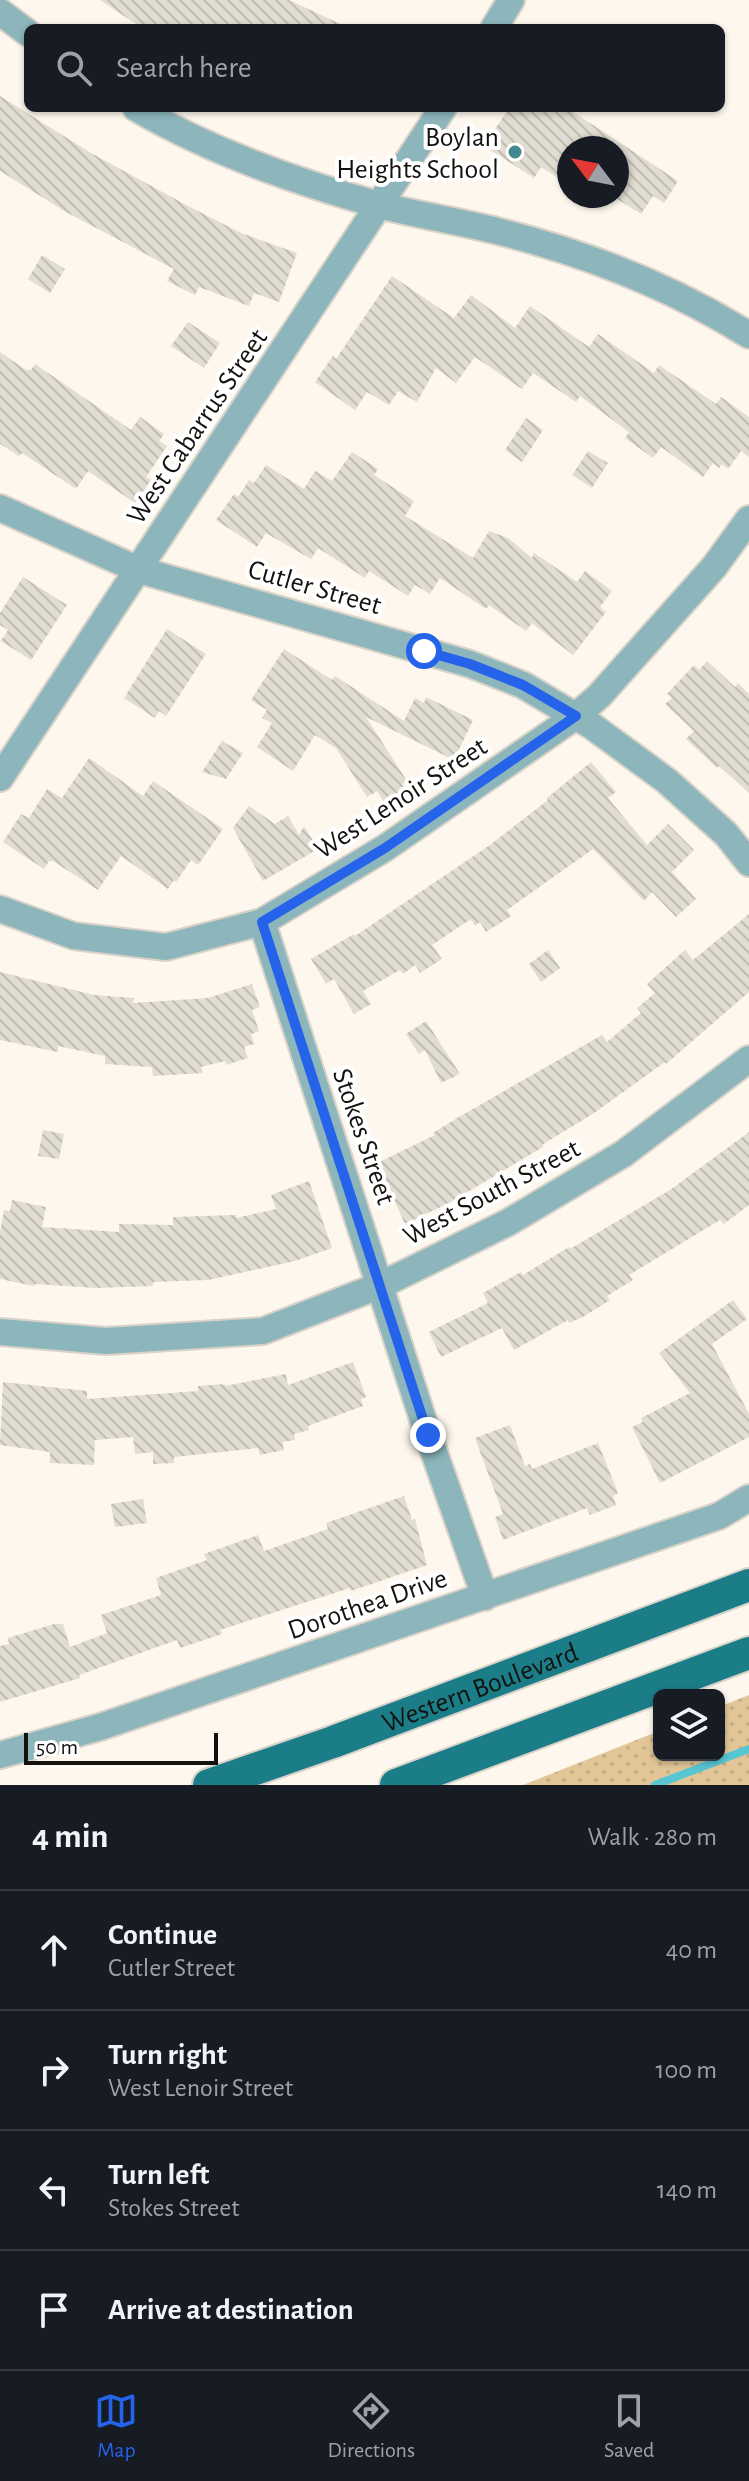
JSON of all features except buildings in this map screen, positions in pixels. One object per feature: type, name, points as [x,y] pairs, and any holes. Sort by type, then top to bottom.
[{"type":"main road","name":"Western Boulevard","points":[[209,1785],[333,1742],[749,1585]]},
{"type":"main road","points":[[396,1785],[749,1653]]},
{"type":"street","points":[[496,24],[511,0]]},
{"type":"street","points":[[0,12],[24,30]]},
{"type":"street","points":[[144,112],[214,149],[380,205],[498,231],[604,264],[643,280],[749,335]]},
{"type":"street","name":"West Cabarrus Street","points":[[0,778],[440,112]]},
{"type":"street","name":"Cutler Street","points":[[0,508],[139,570],[470,664],[523,685],[576,716],[667,781],[726,834],[749,863]]},
{"type":"street","name":"West Lenoir Street","points":[[0,909],[74,936],[166,947],[262,922],[385,848],[576,716],[599,696],[714,567],[749,519]]},
{"type":"street","name":"Stokes Street","points":[[262,922],[428,1435],[485,1597]]},
{"type":"street","name":"West South Street","points":[[0,1332],[106,1341],[263,1331],[381,1285],[507,1223],[623,1154],[749,1059]]},
{"type":"street","name":"Dorothea Drive","points":[[0,1755],[100,1727],[485,1597],[719,1516],[749,1498]]},
{"type":"shaded area","points":[[749,1695],[749,1785],[523,1785],[653,1733],[653,1761],[725,1761],[725,1705]]},
{"type":"waterway","points":[[655,1785],[749,1749]]},
{"type":"place","name":"Boylan Heights School","points":[[515,152]]},
{"type":"route","points":[[424,651],[470,664],[523,685],[576,716],[385,848],[262,922],[428,1435]]}]
